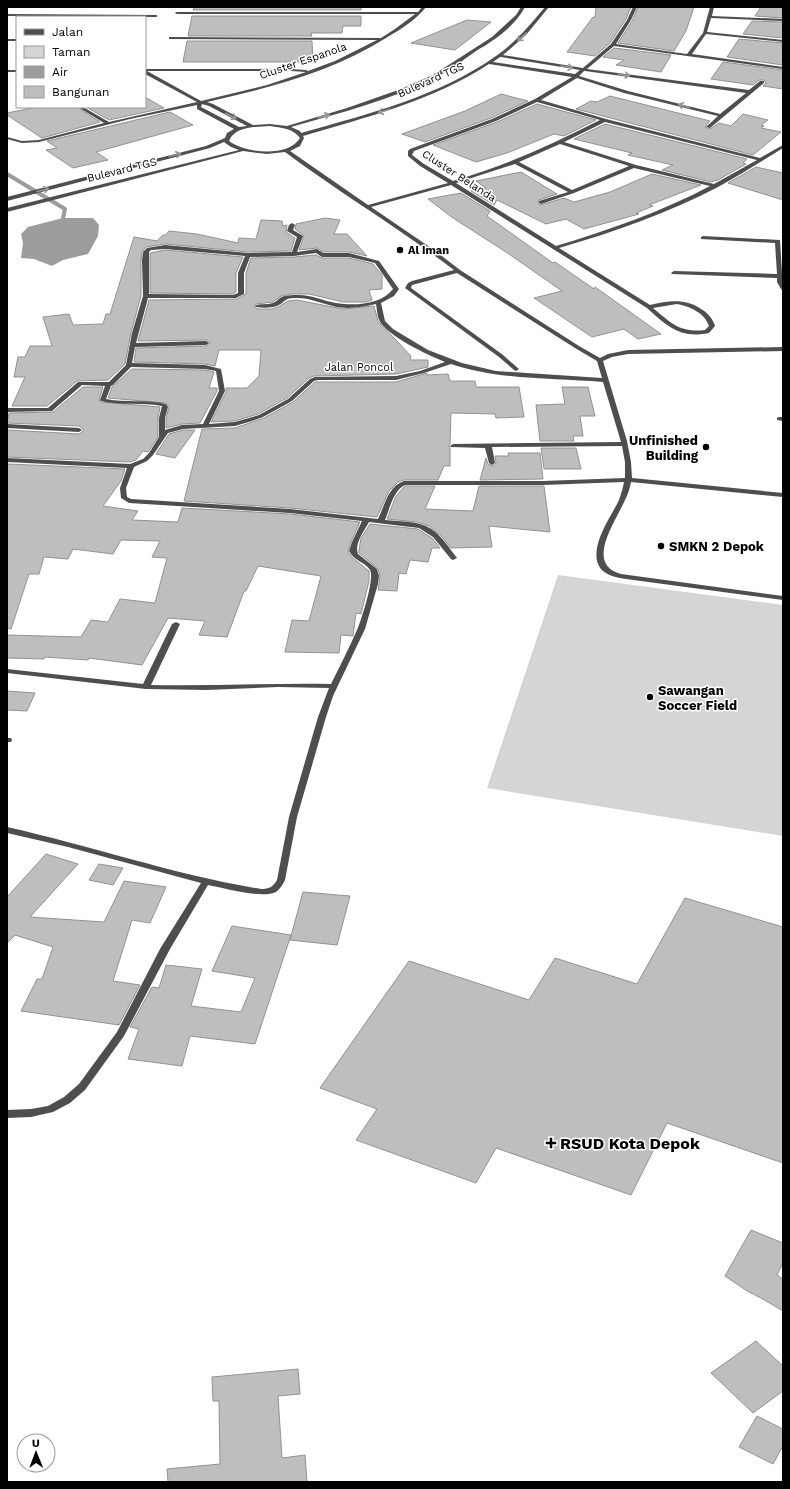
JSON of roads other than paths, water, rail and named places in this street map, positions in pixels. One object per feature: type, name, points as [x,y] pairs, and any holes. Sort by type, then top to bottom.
[{"type":"street","name":"Cluster Espanola","points":[[7,138],[22,142],[35,142],[265,86],[352,56],[384,39],[420,13],[424,7]]},
{"type":"street","name":"Bulevard TGS","points":[[287,127],[383,98],[435,76],[494,38],[518,16],[523,7]]},
{"type":"street","name":"Bulevard TGS","points":[[301,135],[409,102],[454,84],[500,56],[526,33],[547,7]]},
{"type":"street","name":"Cluster Belanda","points":[[636,7],[613,45],[576,76],[537,100],[475,128],[418,147],[410,152],[410,155],[413,159],[648,307],[681,332],[691,334],[707,332],[712,326],[711,320],[687,303],[674,302],[648,307]]},
{"type":"street","points":[[688,56],[705,33],[711,17],[712,7]]},
{"type":"street","points":[[177,13],[420,13]]},
{"type":"street","points":[[7,15],[156,16]]},
{"type":"street","points":[[711,17],[783,20]]},
{"type":"street","points":[[705,33],[783,41]]},
{"type":"street","points":[[171,38],[384,39]]},
{"type":"street","points":[[613,45],[783,68]]},
{"type":"street","points":[[500,56],[585,70],[751,92]]},
{"type":"street","points":[[489,63],[576,76],[626,92],[722,116]]},
{"type":"street","points":[[146,71],[311,71]]},
{"type":"street","points":[[146,72],[200,102],[211,105],[252,126]]},
{"type":"street","points":[[708,127],[762,82]]},
{"type":"street","points":[[537,100],[604,120],[762,160]]},
{"type":"street","points":[[200,102],[199,108],[238,129],[252,126],[270,125],[287,127],[294,129],[301,135],[302,140],[300,143],[286,150],[264,152],[242,150],[232,146],[226,141],[226,139]]},
{"type":"street","points":[[82,108],[108,123]]},
{"type":"street","points":[[367,207],[452,183],[515,162],[561,143],[604,120]]},
{"type":"street","name":"Bulevard TGS","points":[[7,199],[208,146],[226,139],[231,132],[238,129]]},
{"type":"street","points":[[561,143],[634,166],[716,186]]},
{"type":"street","points":[[554,248],[630,224],[716,186],[762,160],[783,146]]},
{"type":"street","name":"Bulevard TGS","points":[[7,210],[242,150]]},
{"type":"street","points":[[286,150],[319,175],[458,271],[600,360],[624,444],[628,480],[622,499],[605,534],[600,552],[601,565],[608,572],[626,577],[783,598]]},
{"type":"street","points":[[515,162],[572,192]]},
{"type":"street","points":[[541,202],[572,192],[634,166]]},
{"type":"street","points":[[23,195],[35,202]]},
{"type":"street","points":[[292,224],[290,231],[300,236],[294,254]]},
{"type":"street","points":[[703,238],[778,241],[781,286],[783,288]]},
{"type":"street","points":[[7,410],[50,410],[80,383],[108,385],[113,383],[129,365],[146,296],[145,260],[146,252],[149,249],[165,247],[248,255],[294,254],[317,251],[322,255],[349,255],[377,262],[396,290],[394,295],[378,303],[336,305],[314,298],[290,296],[283,298],[280,303],[258,306]]},
{"type":"street","points":[[146,296],[238,296],[242,291],[241,273],[248,255]]},
{"type":"street","points":[[458,271],[414,282],[410,284],[408,288],[516,369]]},
{"type":"street","points":[[674,273],[780,276]]},
{"type":"street","points":[[378,303],[381,318],[390,330],[425,352],[450,362],[496,373],[606,380]]},
{"type":"street","points":[[134,345],[206,343]]},
{"type":"street","points":[[600,360],[610,355],[628,352],[783,349]]},
{"type":"street","name":"Jalan Poncol","points":[[162,437],[166,432],[174,429],[235,424],[261,416],[290,400],[312,380],[324,376],[373,379],[396,378],[422,372],[450,362]]},
{"type":"street","points":[[129,365],[205,367],[219,370],[222,391],[205,426]]},
{"type":"street","points":[[7,460],[131,466],[144,460],[160,443],[162,437],[162,418],[165,407],[164,405],[154,403],[112,403],[103,400],[108,385]]},
{"type":"street","points":[[7,426],[79,430]]},
{"type":"street","points":[[453,446],[624,444]]},
{"type":"street","points":[[488,445],[492,463]]},
{"type":"street","points":[[131,466],[123,488],[124,498],[129,501],[261,508],[421,526],[434,533],[453,558]]},
{"type":"street","points":[[381,521],[394,491],[399,485],[404,483],[543,483],[628,480],[783,495]]},
{"type":"street","points":[[7,830],[206,882],[260,892],[269,892],[278,886],[281,880],[293,817],[322,717],[334,686],[361,630],[375,576],[373,569],[355,555],[353,551],[355,542],[367,519]]},
{"type":"street","points":[[146,687],[176,624]]},
{"type":"street","points":[[7,671],[146,687],[206,688],[278,685],[334,686]]},
{"type":"street","points":[[7,1114],[31,1113],[50,1110],[67,1100],[82,1086],[121,1034],[165,949],[206,882]]},
{"type":"water","points":[[63,218],[93,218],[99,225],[98,236],[88,254],[63,260],[52,266],[34,259],[21,258],[23,243],[21,234],[28,227]]},
{"type":"waterway","points":[[7,174],[65,209],[63,218]]},
{"type":"place","name":"Al Iman","points":[[400,250]]},
{"type":"place","name":"Unfinished Building","points":[[706,447]]},
{"type":"place","name":"SMKN 2 Depok","points":[[661,546]]},
{"type":"place","name":"Sawangan Soccer Field","points":[[650,697]]},
{"type":"place","name":"RSUD Kota Depok","points":[[551,1143]]}]
